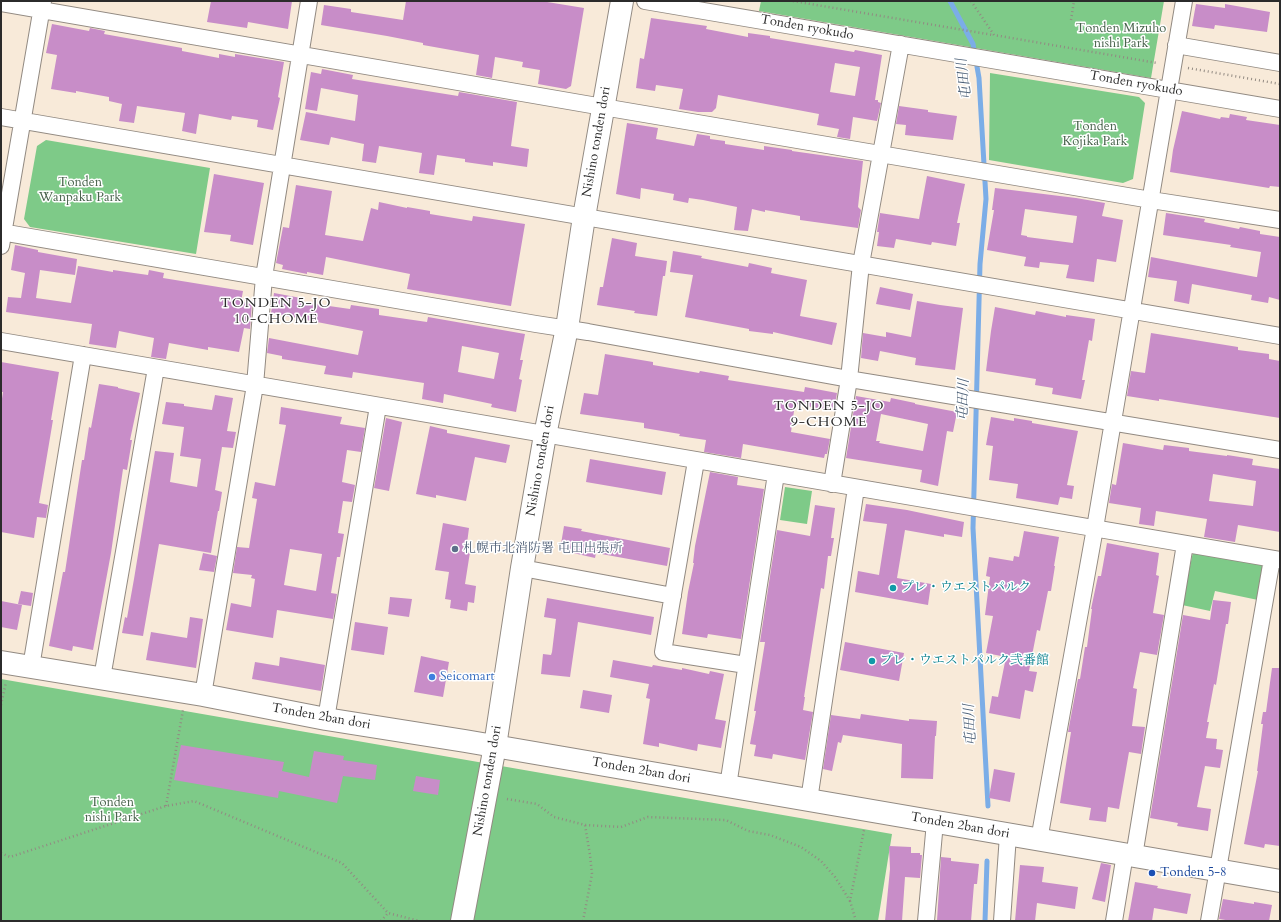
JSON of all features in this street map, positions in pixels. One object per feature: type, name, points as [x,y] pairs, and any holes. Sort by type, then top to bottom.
[{"type":"street","points":[[194,693],[255,385],[264,277],[309,1]]},
{"type":"street","name":"Nishino tonden dori","points":[[462,921],[495,746],[522,568],[545,435],[567,328],[584,217],[622,1]]},
{"type":"street","name":"Tonden ryokudo","points":[[645,1],[1280,108]]},
{"type":"street","points":[[1039,840],[1095,528],[1184,1]]},
{"type":"street","points":[[1,3],[43,6],[300,54],[603,107],[976,169],[1151,200],[1280,220]]},
{"type":"street","points":[[43,6],[2,237],[264,277],[536,324],[567,328],[849,379],[1280,450]]},
{"type":"street","points":[[832,484],[849,379],[862,264],[901,44]]},
{"type":"street","points":[[1176,45],[1280,63]]},
{"type":"street","points":[[1,117],[1280,336]]},
{"type":"street","points":[[1,341],[1276,559],[1209,921]]},
{"type":"street","points":[[14,664],[83,356]]},
{"type":"street","points":[[102,678],[156,368]]},
{"type":"street","points":[[326,719],[378,406]]},
{"type":"street","points":[[696,461],[663,652],[746,665]]},
{"type":"street","points":[[728,786],[776,474]]},
{"type":"street","points":[[809,800],[856,488]]},
{"type":"street","points":[[1114,921],[1129,855],[1185,544]]},
{"type":"street","points":[[522,568],[673,596]]},
{"type":"street","name":"Tonden 2ban dori","points":[[14,664],[194,693],[326,719],[495,746],[1280,881]]},
{"type":"street","points":[[926,921],[935,822]]},
{"type":"street","points":[[1002,921],[1008,835]]},
{"type":"path","points":[[794,1],[1157,63]]},
{"type":"path","points":[[971,1],[994,35]]},
{"type":"path","points":[[1071,20],[1074,1]]},
{"type":"path","points":[[1182,67],[1280,84]]},
{"type":"path","points":[[1,705],[14,664]]},
{"type":"path","points":[[166,806],[194,693]]},
{"type":"path","points":[[507,799],[537,804],[554,817],[585,825],[621,827],[648,817],[726,820],[748,831],[770,835],[801,847],[821,861],[835,877],[850,901],[856,921]]},
{"type":"path","points":[[1,853],[10,857],[166,806],[194,801],[342,863],[388,914],[419,921]]},
{"type":"path","points":[[583,921],[592,874],[585,825]]},
{"type":"path","points":[[850,901],[864,830]]},
{"type":"path","points":[[381,921],[388,914]]},
{"type":"green space","name":"Tonden Mizuho nishi Park","points":[[761,1],[1164,1],[1151,78],[759,11]]},
{"type":"green space","name":"Tonden Kojika Park","points":[[990,73],[1139,97],[1145,103],[1133,179],[1123,183],[989,160]]},
{"type":"green space","name":"Tonden Wanpaku Park","points":[[46,140],[210,168],[196,254],[30,227],[24,219],[37,146]]},
{"type":"green space","points":[[785,487],[812,491],[807,524],[780,520]]},
{"type":"green space","points":[[1194,547],[1266,562],[1258,600],[1215,591],[1210,611],[1182,605]]},
{"type":"green space","name":"Tonden nishi Park","points":[[1,679],[892,834],[878,921],[1,921]]},
{"type":"building","points":[[211,1],[292,1],[288,29],[248,22],[247,28],[207,22]]},
{"type":"building","points":[[406,1],[541,1],[584,8],[571,86],[566,89],[538,84],[540,70],[522,67],[523,62],[495,57],[492,78],[476,75],[479,55],[423,45],[423,43],[387,36],[321,25],[324,5],[351,9],[351,12],[403,20]]},
{"type":"building","points":[[1196,4],[1225,8],[1225,4],[1270,12],[1267,32],[1215,25],[1214,29],[1192,26]]},
{"type":"building","points":[[651,18],[707,26],[706,29],[748,37],[748,33],[854,52],[855,50],[882,55],[875,100],[878,100],[878,102],[881,103],[877,121],[853,117],[850,139],[837,137],[839,129],[817,125],[819,114],[718,95],[716,108],[712,112],[698,112],[679,109],[683,89],[656,85],[655,91],[636,88],[640,58],[644,59]],"holes":[[[835,63],[860,67],[855,96],[830,92]]]},
{"type":"building","points":[[52,24],[89,31],[90,28],[105,31],[104,34],[182,48],[182,51],[219,58],[219,54],[235,57],[235,54],[284,62],[278,97],[280,98],[273,130],[257,127],[258,120],[232,116],[231,120],[199,114],[196,134],[182,131],[185,113],[137,106],[134,123],[119,121],[122,104],[109,101],[109,97],[76,91],[76,93],[51,89],[57,55],[46,53]]},
{"type":"building","points":[[322,69],[353,75],[352,79],[458,96],[459,92],[517,102],[511,146],[529,149],[527,167],[493,162],[493,166],[465,162],[465,159],[437,155],[434,175],[419,173],[422,153],[379,146],[376,163],[362,161],[364,144],[331,137],[329,145],[300,140],[306,112],[355,121],[358,95],[321,88],[317,111],[305,109],[311,72],[321,74]]},
{"type":"building","points":[[899,106],[957,116],[953,140],[905,135],[906,125],[896,124]]},
{"type":"building","points":[[1182,111],[1220,119],[1221,117],[1229,118],[1230,114],[1247,117],[1246,120],[1280,125],[1280,187],[1270,186],[1269,188],[1170,172],[1173,150]]},
{"type":"building","points":[[627,123],[658,128],[656,139],[694,146],[697,134],[710,136],[710,139],[725,141],[725,144],[764,150],[764,146],[863,161],[858,207],[861,210],[858,228],[800,220],[800,216],[752,209],[748,231],[734,230],[737,207],[689,198],[688,203],[673,200],[674,194],[641,188],[640,199],[616,194]]},
{"type":"building","points":[[214,174],[264,183],[253,245],[230,241],[231,235],[204,232]]},
{"type":"building","points":[[927,176],[965,184],[957,223],[960,223],[956,246],[932,242],[931,245],[896,239],[894,248],[877,246],[879,232],[877,232],[880,213],[919,219]]},
{"type":"building","points":[[296,185],[332,191],[325,235],[363,241],[371,208],[378,210],[379,202],[430,211],[430,214],[472,221],[473,216],[525,224],[511,306],[407,289],[410,274],[326,257],[323,275],[307,272],[307,274],[282,269],[283,265],[276,263],[283,227],[289,228]]},
{"type":"building","points":[[995,188],[1105,203],[1102,216],[1123,220],[1116,262],[1097,259],[1094,282],[1066,278],[1069,265],[1040,262],[1039,268],[1024,266],[1026,257],[987,250],[994,210],[992,210]],"holes":[[[1025,209],[1077,216],[1073,243],[1021,235]]]},
{"type":"building","points":[[1166,213],[1205,219],[1204,222],[1239,229],[1240,227],[1260,231],[1260,234],[1280,237],[1280,300],[1269,297],[1268,303],[1251,300],[1252,295],[1192,284],[1189,304],[1174,301],[1177,281],[1148,277],[1151,257],[1257,277],[1261,252],[1230,247],[1231,245],[1163,235]]},
{"type":"building","points":[[612,238],[637,243],[635,256],[667,261],[665,276],[663,276],[657,316],[597,305],[600,287],[603,287]]},
{"type":"building","points":[[15,245],[38,250],[38,252],[77,259],[75,275],[40,270],[36,298],[71,303],[78,266],[113,272],[113,270],[148,275],[149,270],[164,273],[163,278],[243,291],[241,302],[252,303],[250,329],[244,328],[239,352],[208,347],[208,350],[169,343],[166,359],[151,357],[154,338],[119,331],[116,348],[89,344],[92,324],[6,312],[8,297],[21,298],[25,273],[11,270]]},
{"type":"building","points":[[673,251],[748,267],[749,263],[772,268],[771,273],[807,280],[800,316],[837,323],[832,345],[773,332],[773,334],[749,331],[749,329],[685,317],[693,275],[670,272]]},
{"type":"building","points":[[880,287],[913,294],[910,310],[876,304]]},
{"type":"building","points":[[274,293],[301,298],[301,302],[350,309],[351,305],[379,309],[379,315],[427,322],[428,317],[525,334],[520,360],[523,360],[519,379],[522,380],[516,412],[491,407],[492,404],[444,394],[443,403],[422,399],[424,383],[353,372],[352,378],[324,374],[326,366],[282,359],[282,356],[267,353],[269,338],[358,355],[363,331],[271,313]],"holes":[[[462,346],[499,353],[494,379],[458,372]]]},
{"type":"building","points":[[917,301],[963,308],[955,370],[915,365],[916,358],[880,351],[878,361],[861,358],[863,333],[886,337],[886,332],[911,337]]},
{"type":"building","points":[[995,307],[1035,315],[1036,311],[1066,317],[1066,315],[1095,319],[1092,341],[1089,340],[1082,380],[1085,380],[1081,399],[1052,394],[1053,388],[1035,385],[1036,379],[986,371]]},
{"type":"building","points":[[1151,333],[1238,347],[1238,350],[1269,354],[1269,359],[1280,361],[1280,418],[1159,399],[1159,401],[1127,396],[1131,371],[1145,373]]},
{"type":"building","points":[[605,354],[653,362],[653,365],[699,373],[700,371],[729,376],[728,380],[804,392],[805,387],[837,393],[834,411],[795,404],[791,432],[830,439],[827,454],[825,454],[824,458],[743,444],[741,458],[704,452],[706,440],[679,436],[680,434],[644,428],[644,423],[580,414],[584,393],[598,395]]},
{"type":"building","points":[[1,362],[59,372],[51,420],[53,420],[39,503],[48,505],[46,518],[37,517],[34,538],[1,532],[1,405],[3,392],[1,392]]},
{"type":"building","points":[[99,384],[140,393],[130,440],[132,440],[127,470],[123,469],[111,553],[93,650],[73,646],[72,651],[49,646],[63,572],[65,572],[82,460],[84,460],[89,427],[91,428]]},
{"type":"building","points":[[215,395],[233,398],[227,431],[236,432],[233,448],[222,447],[215,490],[222,492],[211,553],[159,544],[143,636],[122,633],[125,617],[127,618],[155,451],[174,453],[170,482],[197,487],[201,459],[180,456],[184,427],[162,424],[166,402],[212,410]]},
{"type":"building","points":[[856,396],[890,402],[891,398],[957,412],[953,432],[947,431],[938,486],[920,482],[922,470],[846,458]],"holes":[[[881,414],[928,424],[923,451],[879,443],[880,441],[876,441]]]},
{"type":"building","points":[[281,407],[342,417],[340,424],[365,428],[361,452],[347,450],[342,482],[355,485],[352,502],[343,501],[338,533],[344,534],[340,557],[337,557],[331,593],[337,594],[333,619],[277,610],[273,638],[226,630],[231,603],[251,607],[255,579],[251,578],[252,575],[233,573],[237,547],[249,548],[257,499],[252,498],[255,482],[275,486],[286,425],[279,424]],"holes":[[[290,549],[322,554],[316,591],[284,585]]]},
{"type":"building","points":[[991,417],[1014,421],[1014,418],[1032,421],[1032,423],[1078,431],[1067,485],[1074,486],[1072,499],[1060,497],[1058,505],[1016,498],[1018,484],[989,480],[993,446],[986,445]]},
{"type":"building","points":[[386,418],[402,422],[389,491],[374,488]]},
{"type":"building","points":[[430,426],[447,430],[447,433],[510,445],[506,463],[475,457],[466,501],[436,495],[436,498],[416,494]]},
{"type":"building","points":[[1123,443],[1163,450],[1164,445],[1189,448],[1189,451],[1253,459],[1252,465],[1280,469],[1280,532],[1238,525],[1235,542],[1204,537],[1207,519],[1156,511],[1154,526],[1139,524],[1141,508],[1109,503],[1112,484],[1116,485]],"holes":[[[1213,474],[1256,481],[1253,506],[1209,501]]]},
{"type":"building","points":[[590,459],[666,472],[662,495],[586,482]]},
{"type":"building","points":[[710,472],[738,477],[737,485],[764,489],[741,639],[708,634],[707,638],[682,634],[694,563],[695,546]]},
{"type":"building","points":[[866,504],[907,510],[964,522],[962,537],[944,534],[944,537],[905,530],[897,578],[931,584],[928,605],[855,592],[858,571],[879,575],[887,524],[863,521]]},
{"type":"building","points":[[815,505],[835,508],[831,538],[834,538],[831,556],[828,556],[824,589],[821,588],[804,697],[803,710],[813,712],[805,760],[773,754],[772,759],[754,756],[756,745],[750,744],[765,642],[760,642],[777,530],[810,536]]},
{"type":"building","points":[[443,523],[469,528],[466,551],[470,552],[465,584],[476,586],[474,603],[468,602],[467,611],[450,608],[451,600],[445,599],[449,572],[435,570]]},
{"type":"building","points":[[564,526],[582,529],[581,531],[670,548],[667,566],[596,553],[595,558],[560,550]]},
{"type":"building","points":[[1024,531],[1059,537],[1051,591],[1048,591],[1040,631],[1037,630],[1029,671],[1037,672],[1033,692],[1025,690],[1020,719],[989,713],[992,696],[998,697],[1006,657],[986,653],[993,616],[985,615],[990,577],[986,576],[989,557],[1013,561],[1014,556],[1019,557]]},
{"type":"building","points":[[1107,543],[1159,553],[1156,575],[1159,576],[1153,613],[1164,615],[1157,655],[1140,652],[1133,688],[1137,689],[1132,726],[1145,727],[1141,754],[1129,752],[1119,809],[1108,807],[1106,822],[1089,820],[1091,808],[1060,803],[1071,732],[1068,732],[1078,679],[1080,679],[1085,647],[1087,647],[1091,609],[1098,576],[1101,576]]},
{"type":"building","points":[[203,553],[217,556],[214,572],[199,570]]},
{"type":"building","points":[[21,591],[33,593],[31,606],[18,604]]},
{"type":"building","points":[[390,597],[412,599],[409,617],[388,614]]},
{"type":"building","points":[[547,598],[654,617],[651,635],[578,622],[570,677],[541,674],[543,654],[551,655],[552,652],[556,619],[544,617]]},
{"type":"building","points":[[1213,600],[1231,602],[1216,685],[1214,684],[1207,722],[1209,722],[1206,738],[1217,739],[1216,749],[1223,750],[1220,768],[1205,766],[1197,807],[1211,809],[1208,831],[1177,826],[1178,823],[1150,818],[1183,615],[1210,620]]},
{"type":"building","points":[[1,601],[22,605],[17,630],[1,627]]},
{"type":"building","points":[[190,617],[203,619],[196,668],[146,660],[151,632],[187,638]]},
{"type":"building","points":[[355,622],[388,627],[384,655],[351,650]]},
{"type":"building","name":"プレ・ウエストパルク弐番館","points":[[845,642],[904,653],[899,681],[840,670]]},
{"type":"building","points":[[421,656],[449,662],[443,697],[414,692]]},
{"type":"building","points":[[280,657],[325,665],[321,691],[252,679],[255,662],[279,666]]},
{"type":"building","points":[[613,660],[652,667],[653,665],[682,670],[682,668],[709,674],[710,671],[724,674],[715,719],[726,721],[721,748],[698,744],[697,751],[659,743],[659,747],[643,744],[650,699],[646,698],[649,684],[610,677]]},
{"type":"building","points":[[1272,668],[1280,668],[1280,846],[1265,844],[1264,848],[1244,844],[1258,771],[1263,724],[1261,724],[1263,712],[1266,712]]},
{"type":"building","points":[[583,690],[612,695],[609,713],[580,708]]},
{"type":"building","points":[[861,714],[909,721],[909,719],[937,721],[933,779],[901,778],[902,744],[843,735],[841,743],[838,742],[832,771],[823,769],[831,715],[860,719]]},
{"type":"building","points":[[181,745],[284,762],[282,771],[309,777],[314,751],[344,756],[343,760],[377,765],[375,780],[343,776],[337,803],[279,791],[278,798],[174,780]]},
{"type":"building","points":[[994,769],[1015,773],[1010,802],[989,798]]},
{"type":"building","points":[[416,776],[440,780],[438,795],[413,791]]},
{"type":"building","points":[[889,846],[911,847],[911,853],[920,853],[920,855],[922,855],[920,878],[905,877],[902,921],[885,921],[890,869]]},
{"type":"building","points":[[941,857],[951,858],[951,861],[979,864],[977,884],[974,884],[971,921],[937,921]]},
{"type":"building","points":[[1101,863],[1111,865],[1105,902],[1092,899]]},
{"type":"building","points":[[1020,865],[1044,867],[1042,882],[1078,887],[1075,909],[1037,903],[1035,921],[1015,921]]},
{"type":"building","points":[[1135,882],[1158,886],[1157,888],[1191,894],[1187,914],[1154,908],[1152,921],[1128,921]]},
{"type":"building","points":[[1223,899],[1272,905],[1269,921],[1232,921],[1219,919]]},
{"type":"waterway","name":"屯田川","points":[[950,1],[973,44],[979,78],[986,199],[980,264],[973,528],[988,806]]},
{"type":"waterway","name":"屯田川","points":[[985,921],[987,861]]},
{"type":"place","name":"札幌市北消防署 屯田出張所","points":[[455,549]]},
{"type":"place","name":"プレ・ウエストパルク","points":[[893,588]]},
{"type":"place","name":"プレ・ウエストパルク弐番館","points":[[872,661]]},
{"type":"place","name":"Seicomart","points":[[432,677]]},
{"type":"place","name":"Tonden 5-8","points":[[1152,873]]},
{"type":"district","name":"TONDEN 5-JO 10-CHOME","points":[[276,312]]},
{"type":"district","name":"TONDEN 5-JO 9-CHOME","points":[[829,416]]}]
